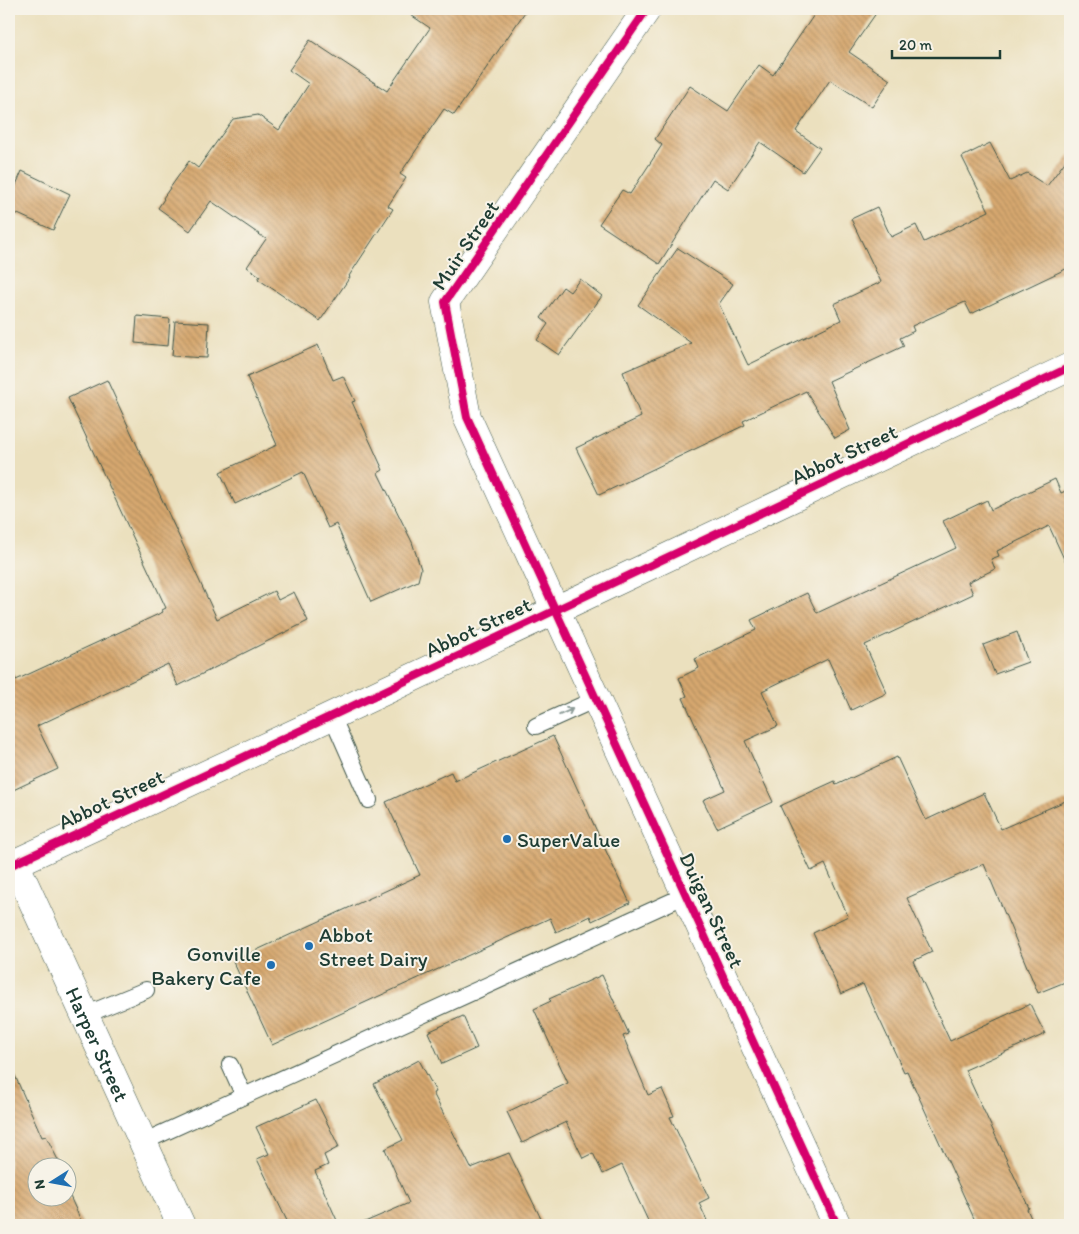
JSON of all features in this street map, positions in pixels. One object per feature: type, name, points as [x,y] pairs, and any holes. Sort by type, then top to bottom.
[{"type":"street","name":"Muir Street","points":[[556,610],[467,417],[445,302],[647,9]]},
{"type":"street","name":"Abbot Street","points":[[12,865],[1070,367]]},
{"type":"street","name":"Duigan Street","points":[[556,610],[837,1225]]},
{"type":"street","name":"Harper Street","points":[[12,865],[85,1016],[181,1225]]},
{"type":"lane","points":[[536,726],[596,698]]},
{"type":"lane","points":[[332,716],[369,800]]},
{"type":"lane","points":[[143,1142],[686,895]]},
{"type":"lane","points":[[85,1016],[146,990]]},
{"type":"lane","points":[[230,1065],[244,1096]]},
{"type":"building","points":[[402,9],[527,9],[454,115],[444,109],[400,174],[406,178],[388,206],[393,209],[320,321],[258,279],[260,276],[247,267],[266,239],[211,201],[190,231],[158,208],[189,161],[198,168],[233,119],[258,115],[279,130],[309,84],[289,70],[310,40],[387,91],[430,28]]},
{"type":"building","points":[[818,9],[879,9],[849,52],[890,80],[872,107],[830,80],[796,131],[820,148],[803,172],[760,142],[728,189],[713,179],[659,264],[599,224],[622,190],[630,194],[662,145],[655,139],[690,86],[728,111],[759,65],[773,75]]},
{"type":"building","points":[[990,143],[1010,181],[1027,173],[1047,186],[1070,155],[1070,267],[971,314],[965,302],[912,326],[914,331],[900,338],[904,346],[829,381],[850,430],[835,438],[806,391],[743,421],[745,425],[599,495],[576,448],[641,417],[623,372],[691,343],[638,305],[678,248],[733,284],[719,304],[748,365],[841,320],[834,304],[881,282],[851,219],[877,207],[891,237],[916,225],[924,242],[989,211],[962,157]]},
{"type":"building","points":[[22,171],[70,194],[53,230],[9,210],[9,201]]},
{"type":"building","points":[[580,279],[602,296],[559,355],[537,340],[548,324],[541,318],[563,287],[570,292]]},
{"type":"building","points":[[137,316],[170,319],[168,346],[135,343]]},
{"type":"building","points":[[175,321],[209,323],[207,358],[172,356]]},
{"type":"building","points":[[318,345],[333,380],[343,376],[355,401],[352,402],[383,470],[378,473],[412,542],[421,569],[418,581],[371,602],[336,524],[328,528],[303,472],[235,504],[220,472],[277,445],[247,377]]},
{"type":"building","points":[[107,380],[217,619],[274,591],[278,600],[294,592],[308,621],[178,686],[168,664],[37,726],[58,769],[9,792],[9,665],[16,680],[163,612],[162,610],[166,608],[68,398]]},
{"type":"building","points":[[1055,479],[1061,493],[1070,489],[1070,572],[1049,526],[997,551],[999,556],[991,559],[995,569],[968,582],[973,594],[865,645],[887,693],[851,710],[828,659],[762,691],[778,726],[745,741],[773,802],[717,828],[703,800],[725,790],[683,698],[687,696],[679,678],[699,668],[695,659],[756,630],[751,620],[807,593],[817,613],[956,548],[943,521],[987,500],[991,510]]},
{"type":"building","points":[[1017,632],[1028,662],[995,674],[983,645]]},
{"type":"building","points":[[553,736],[630,903],[592,921],[590,916],[556,932],[550,918],[272,1045],[233,961],[420,875],[386,802],[451,772],[455,781]]},
{"type":"building","points":[[897,757],[926,820],[984,793],[1001,829],[1070,799],[1070,980],[1038,993],[984,864],[907,898],[932,952],[913,961],[950,1041],[1030,1004],[1045,1034],[965,1070],[1029,1208],[1027,1209],[1034,1225],[977,1225],[907,1071],[904,1072],[863,984],[841,994],[813,933],[848,916],[825,864],[811,871],[780,806],[835,781],[836,785]]},
{"type":"building","points":[[602,975],[629,1034],[623,1036],[648,1095],[662,1089],[674,1116],[670,1117],[709,1198],[699,1203],[709,1225],[650,1225],[622,1165],[603,1174],[593,1153],[583,1158],[566,1122],[522,1143],[507,1112],[568,1083],[534,1009],[551,1001],[549,999]]},
{"type":"building","points":[[463,1016],[477,1048],[442,1064],[428,1032]]},
{"type":"building","points":[[419,1060],[436,1092],[433,1093],[471,1168],[509,1153],[544,1225],[358,1225],[409,1203],[385,1149],[403,1140],[374,1084]]},
{"type":"building","points":[[9,1062],[42,1137],[46,1136],[56,1156],[28,1156],[28,1206],[74,1206],[83,1225],[9,1225]]},
{"type":"building","points":[[316,1100],[339,1147],[324,1155],[328,1165],[315,1171],[339,1225],[289,1225],[257,1159],[269,1154],[256,1127]]},
{"type":"cycle path","points":[[647,9],[445,302],[467,417],[837,1225]]},
{"type":"cycle path","points":[[9,866],[306,728],[1070,367]]},
{"type":"place","name":"SuperValue","points":[[507,839]]},
{"type":"place","name":"Abbot Street Dairy","points":[[309,946]]},
{"type":"place","name":"Gonville Bakery Cafe","points":[[271,965]]}]
